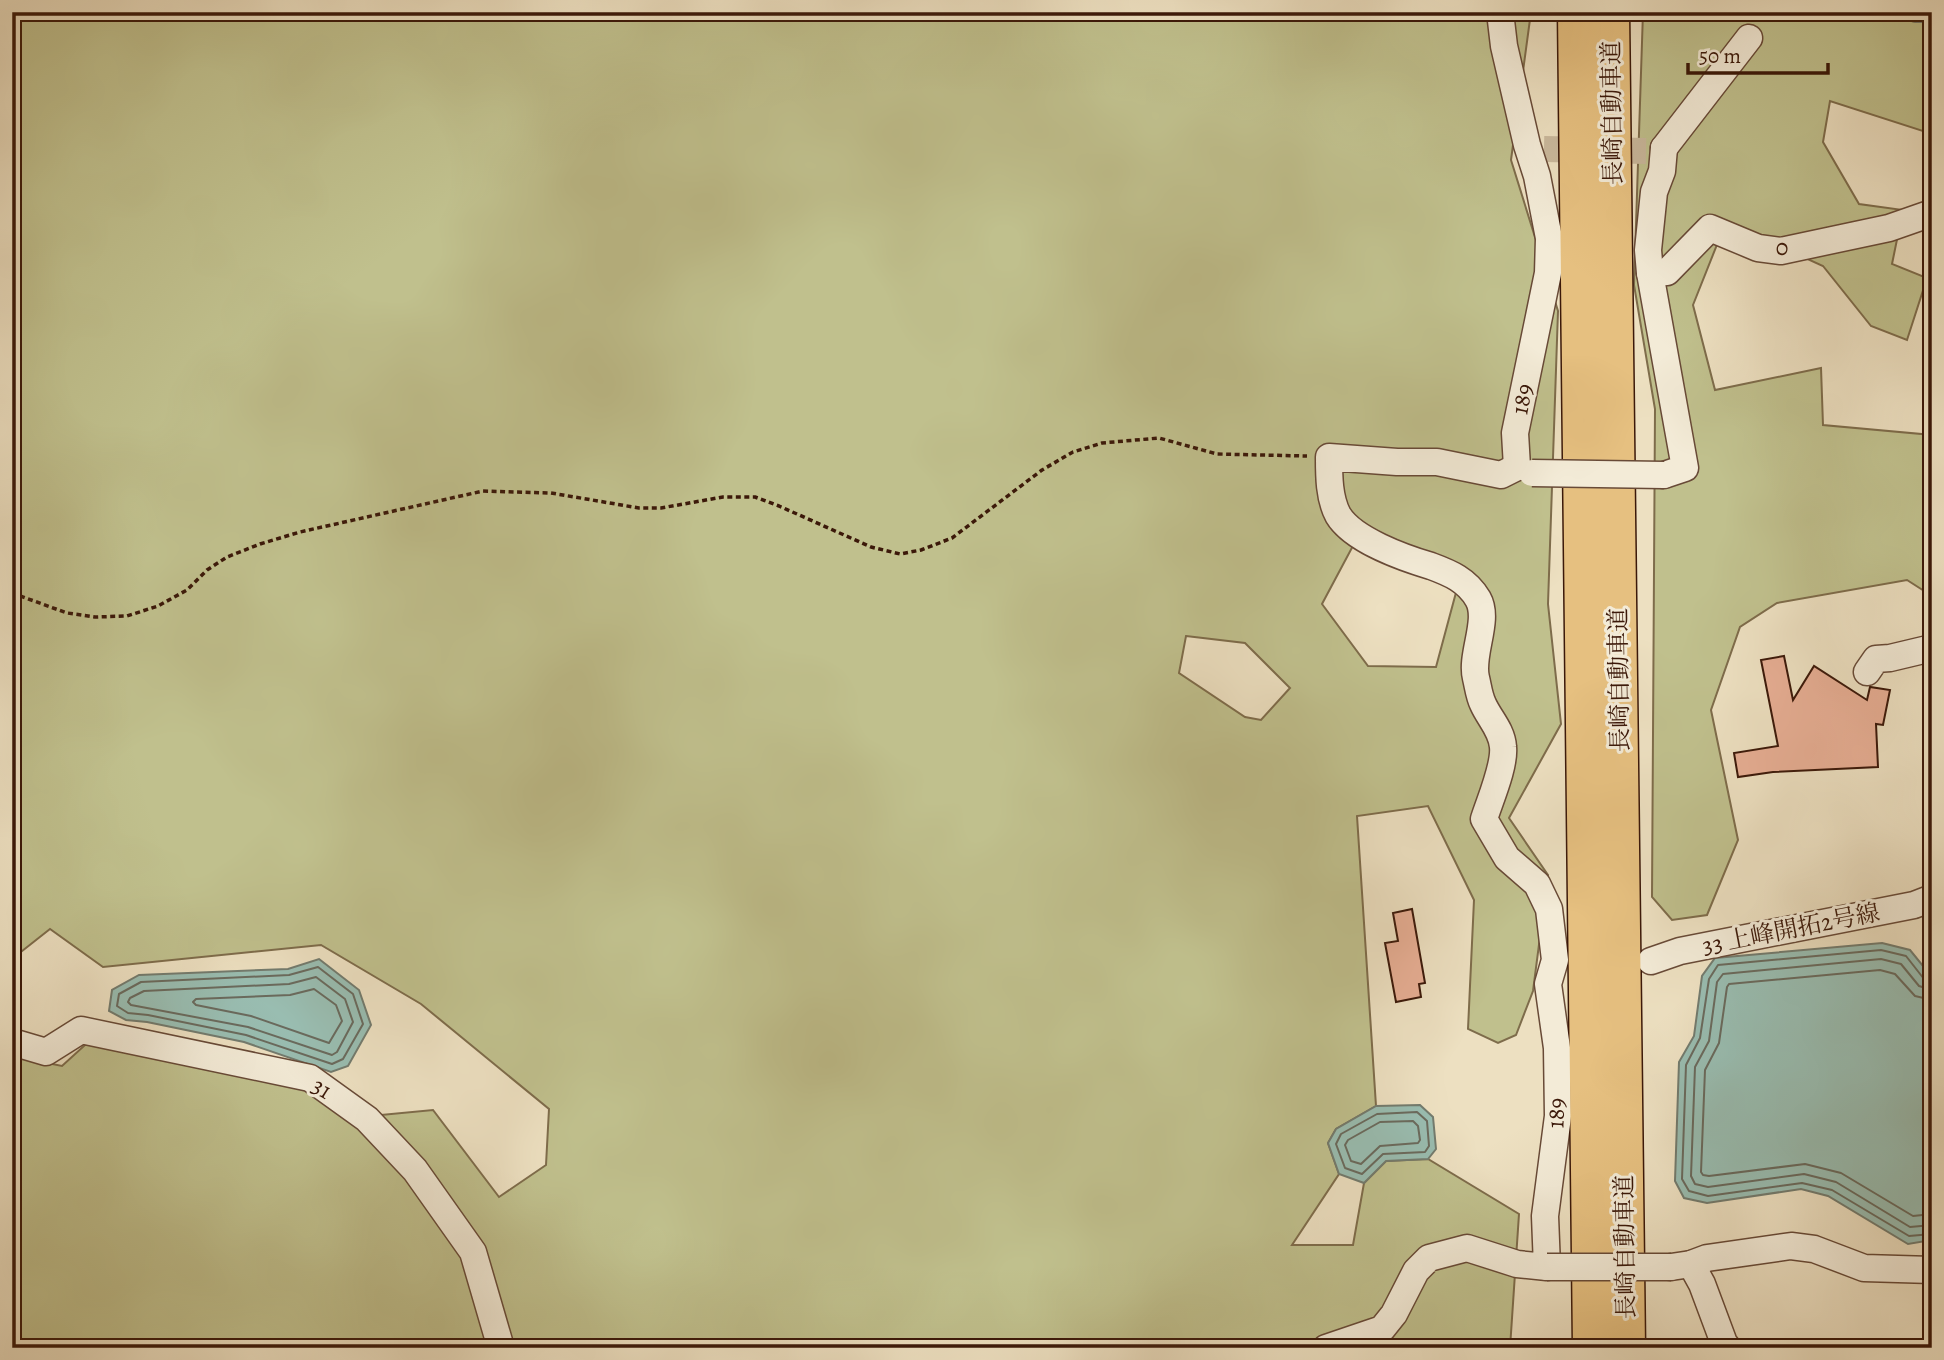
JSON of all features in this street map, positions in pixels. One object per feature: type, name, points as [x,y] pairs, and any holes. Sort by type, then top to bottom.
[{"type":"highway","name":"長崎自動車道","points":[[1577,12],[1592,1348]]},
{"type":"highway","name":"長崎自動車道","points":[[1611,12],[1626,1348]]},
{"type":"street","name":"189","points":[[1500,12],[1504,46],[1536,147],[1537,176],[1549,238],[1548,273],[1515,433],[1524,470]]},
{"type":"street","points":[[1329,457],[1437,462],[1501,475],[1524,470],[1664,475],[1685,468],[1650,273],[1648,250],[1654,192],[1662,171],[1655,149],[1749,38]]},
{"type":"street","name":"0","points":[[1650,273],[1667,272],[1710,228],[1758,248],[1781,251],[1889,228],[1932,214]]},
{"type":"street","name":"189","points":[[1329,457],[1329,480],[1333,500],[1339,516],[1351,528],[1383,549],[1451,573],[1470,587],[1480,602],[1481,618],[1474,672],[1482,703],[1500,733],[1503,746],[1503,760],[1484,819],[1507,858],[1537,884],[1549,909],[1555,960],[1548,984],[1557,1048],[1558,1116],[1545,1216],[1547,1267]]},
{"type":"street","points":[[1867,673],[1875,659],[1932,648]]},
{"type":"street","name":"33 上峰開拓2号線","points":[[1651,961],[1680,951],[1914,905],[1932,898]]},
{"type":"street","name":"31","points":[[12,1042],[46,1052],[82,1030],[310,1078],[367,1119],[415,1170],[466,1241],[473,1252],[501,1348]]},
{"type":"street","points":[[1326,1348],[1382,1329],[1394,1314],[1416,1271],[1429,1258],[1467,1248],[1517,1264],[1547,1267],[1681,1266],[1707,1258],[1791,1245],[1814,1249],[1864,1268],[1932,1270]]},
{"type":"street","points":[[1681,1266],[1702,1284],[1728,1348]]},
{"type":"path","points":[[12,593],[67,612],[94,617],[127,616],[158,606],[187,590],[207,570],[227,557],[260,544],[300,532],[483,491],[551,493],[639,508],[661,508],[723,497],[755,497],[871,547],[900,555],[952,538],[1042,470],[1073,452],[1102,443],[1159,438],[1217,454],[1329,457]]},
{"type":"green space","points":[[12,12],[1531,12],[1511,160],[1558,311],[1548,604],[1561,724],[1509,818],[1548,875],[1533,991],[1516,1035],[1498,1043],[1468,1029],[1474,900],[1428,806],[1357,816],[1376,1106],[1336,1129],[1328,1143],[1339,1174],[1292,1245],[1353,1245],[1364,1183],[1386,1161],[1428,1159],[1519,1214],[1510,1348],[12,1348],[12,1056],[62,1066],[107,1025],[313,1072],[381,1115],[433,1110],[499,1197],[546,1165],[549,1109],[421,1004],[321,945],[103,967],[50,929],[12,959]],"holes":[[[1355,542],[1458,585],[1436,667],[1368,666],[1322,604]],[[1186,636],[1245,643],[1290,688],[1261,720],[1245,717],[1179,673]]]},
{"type":"green space","points":[[1643,12],[1870,12],[1916,22],[1932,22],[1932,134],[1830,101],[1823,142],[1859,204],[1903,210],[1892,264],[1927,278],[1907,340],[1871,326],[1823,266],[1726,222],[1693,305],[1715,390],[1821,368],[1823,425],[1932,435],[1932,596],[1907,580],[1777,603],[1740,627],[1711,710],[1738,840],[1707,915],[1672,920],[1652,897],[1655,409],[1634,285]]},
{"type":"water","points":[[1870,12],[1932,12],[1932,22],[1916,22]]},
{"type":"water","points":[[1882,943],[1910,950],[1932,977],[1932,1240],[1908,1244],[1828,1196],[1801,1189],[1707,1203],[1684,1198],[1675,1181],[1679,1062],[1694,1036],[1702,976],[1715,958]]},
{"type":"water","points":[[319,959],[359,990],[371,1025],[348,1066],[331,1072],[244,1042],[126,1020],[109,1011],[112,990],[139,975],[288,969]]},
{"type":"water","points":[[1420,1105],[1433,1117],[1436,1149],[1428,1159],[1386,1161],[1364,1183],[1339,1174],[1328,1143],[1336,1129],[1376,1106]]},
{"type":"building","points":[[1784,656],[1793,700],[1814,666],[1867,700],[1870,687],[1890,690],[1883,725],[1876,724],[1878,767],[1773,772],[1738,777],[1734,753],[1778,746],[1761,660]]},
{"type":"building","points":[[1412,909],[1425,983],[1419,984],[1421,997],[1396,1002],[1385,943],[1398,941],[1393,913]]},
{"type":"tunnel","points":[[1544,149],[1646,151]]}]
